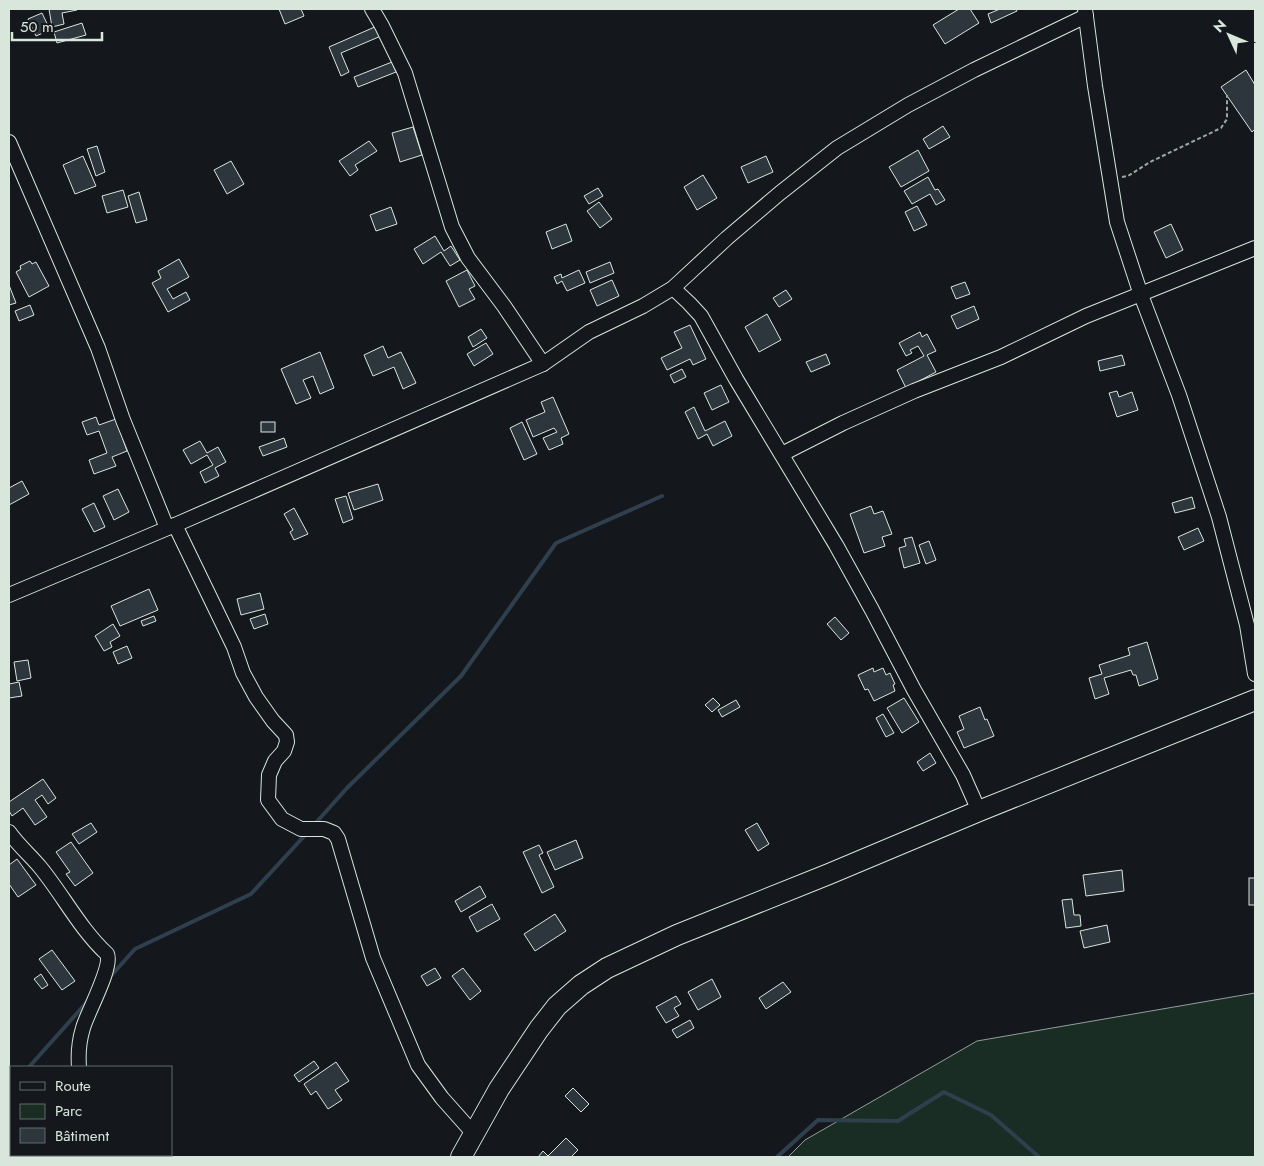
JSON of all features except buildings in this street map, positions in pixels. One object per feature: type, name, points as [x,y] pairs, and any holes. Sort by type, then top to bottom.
[{"type":"highway","points":[[461,1157],[499,1089],[539,1029],[557,1006],[580,985],[607,968],[677,935],[829,874],[980,810],[1255,700]]},
{"type":"street","points":[[372,9],[405,73],[452,227],[468,258],[504,306],[543,364]]},
{"type":"street","points":[[9,595],[543,364],[589,332],[643,306],[673,288],[727,238],[837,148],[908,105],[1086,12],[1095,86],[1117,222],[1141,295],[1179,395],[1219,517],[1247,625],[1255,674]]},
{"type":"street","points":[[9,142],[98,348],[123,420],[171,526],[234,647],[243,673],[256,697],[273,721],[286,735],[287,742],[284,751],[275,761],[269,775],[268,800],[282,819],[301,829],[324,829],[334,833],[338,839],[373,958],[418,1065],[442,1098],[474,1134]]},
{"type":"street","points":[[782,454],[843,423],[914,391],[1001,357],[1086,316],[1255,248]]},
{"type":"street","points":[[673,288],[701,316],[872,610],[980,810]]},
{"type":"street","points":[[9,832],[40,867],[78,921],[107,954],[106,971],[83,1028],[78,1047],[79,1066]]},
{"type":"path","points":[[1110,180],[1128,176],[1150,162],[1221,128],[1227,119],[1227,95]]},
{"type":"green space","points":[[1255,993],[1255,1157],[788,1157],[805,1140],[977,1041]]},
{"type":"waterway","points":[[313,826],[347,788],[461,676],[556,543],[662,496]]},
{"type":"waterway","points":[[109,978],[135,949],[251,894],[307,833]]},
{"type":"waterway","points":[[30,1066],[87,1002]]},
{"type":"waterway","points":[[777,1157],[818,1120],[898,1121],[944,1092],[991,1115],[1039,1157]]}]
